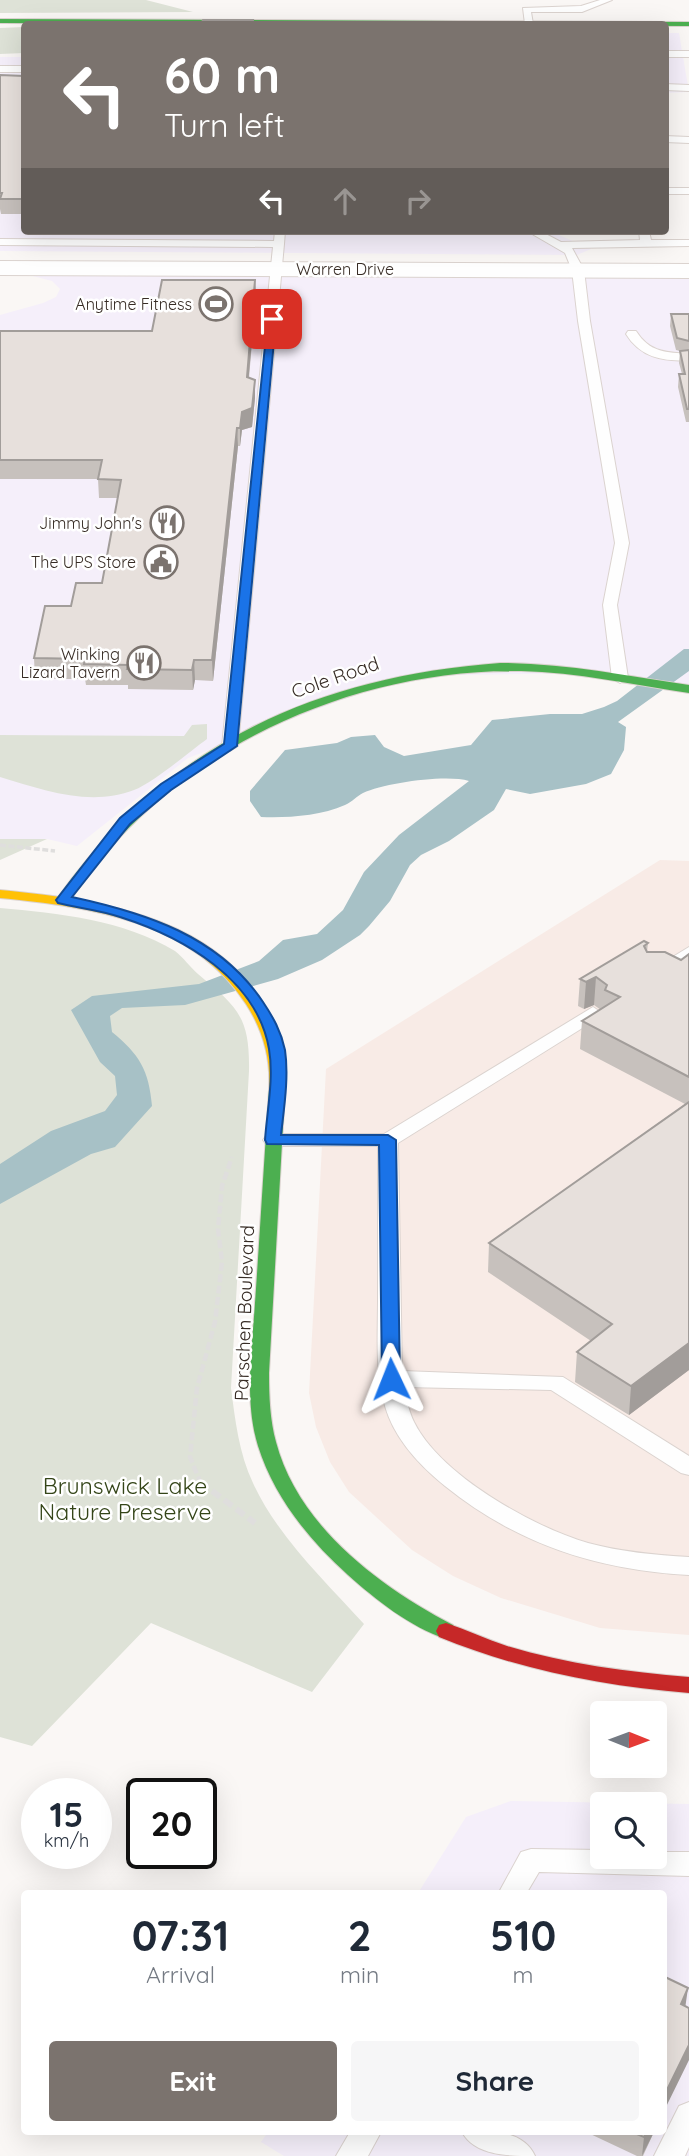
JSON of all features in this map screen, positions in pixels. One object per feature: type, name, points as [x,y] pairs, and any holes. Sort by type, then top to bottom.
[{"type":"street","points":[[0,21],[21,21]]},
{"type":"street","points":[[669,24],[689,24]]},
{"type":"street","name":"Warren Drive","points":[[0,268],[689,271]]},
{"type":"street","name":"Cole Road","points":[[63,900],[125,821],[166,787],[230,746],[319,703],[362,687],[405,676],[500,667],[550,668],[670,686],[688,692]]},
{"type":"street","name":"Parschen Boulevard","points":[[0,894],[63,900],[123,912],[173,932],[212,956],[244,984],[265,1015],[277,1050],[278,1083],[260,1370],[261,1408],[266,1444],[277,1468],[309,1519],[340,1555],[386,1597],[449,1633],[508,1657],[579,1674],[624,1681],[689,1685]]},
{"type":"lane","points":[[528,21],[526,10],[582,9],[608,0]]},
{"type":"lane","points":[[669,53],[689,54]]},
{"type":"lane","points":[[0,69],[21,69]]},
{"type":"lane","points":[[669,87],[689,88]]},
{"type":"lane","points":[[669,139],[687,139]]},
{"type":"lane","points":[[669,191],[689,191]]},
{"type":"lane","points":[[230,746],[280,235]]},
{"type":"lane","points":[[540,235],[570,251],[578,270],[580,298],[622,543],[610,605],[620,678]]},
{"type":"lane","points":[[558,244],[585,235],[645,235],[689,243]]},
{"type":"lane","points":[[0,243],[279,244]]},
{"type":"lane","points":[[632,334],[638,345],[651,354],[687,357]]},
{"type":"lane","points":[[653,974],[689,952]]},
{"type":"lane","points":[[273,1140],[388,1140],[593,1013]]},
{"type":"lane","points":[[388,1140],[391,1379],[402,1422],[434,1462],[472,1496],[519,1526],[571,1548],[619,1561],[689,1566]]},
{"type":"lane","points":[[391,1379],[555,1381],[689,1467]]},
{"type":"lane","points":[[513,1890],[531,1860],[689,1864]]},
{"type":"lane","points":[[669,2156],[689,2116]]},
{"type":"lane","points":[[351,2156],[364,2135]]},
{"type":"lane","points":[[482,2135],[520,2156]]},
{"type":"path","points":[[0,845],[55,851]]},
{"type":"path","points":[[233,1152],[222,1186],[218,1229],[222,1262],[218,1298],[215,1322],[197,1388],[190,1457],[201,1485],[255,1523]]},
{"type":"shaded area","points":[[669,33],[679,33],[689,92],[669,93]]},
{"type":"shaded area","points":[[0,57],[21,57],[21,235],[559,235],[591,249],[577,255],[0,251]]},
{"type":"shaded area","points":[[689,271],[689,689],[593,673],[405,676],[188,758],[77,846],[47,839],[0,839],[0,315],[43,303],[56,297],[60,289],[52,281],[25,274]]},
{"type":"shaded area","points":[[660,860],[689,861],[689,1635],[600,1628],[501,1598],[453,1576],[412,1550],[349,1492],[330,1462],[316,1427],[309,1393],[326,1069]]},
{"type":"shaded area","points":[[511,1801],[590,1802],[590,1869],[667,1869],[667,1804],[689,1804],[689,2156],[284,2156],[261,2142],[266,2135],[667,2135],[667,1890],[420,1890],[466,1817]]},
{"type":"green space","points":[[0,0],[146,0],[193,12],[0,13]]},
{"type":"green space","points":[[21,27],[21,53],[0,54],[0,28]]},
{"type":"green space","points":[[207,724],[207,739],[151,781],[117,795],[67,795],[0,777],[0,735],[184,736],[192,725]]},
{"type":"green space","points":[[0,839],[47,839],[0,860]]},
{"type":"green space","name":"Brunswick Lake Nature Preserve","points":[[0,908],[90,920],[155,940],[175,951],[223,995],[244,1025],[249,1071],[231,1388],[238,1436],[253,1483],[275,1522],[364,1624],[312,1692],[151,1623],[32,1746],[0,1737]]},
{"type":"water","points":[[684,649],[689,649],[689,671],[618,722],[626,727],[624,750],[611,774],[586,784],[530,794],[506,789],[494,810],[449,841],[421,855],[410,865],[390,901],[369,926],[322,960],[278,979],[185,1005],[122,1008],[110,1016],[112,1032],[141,1064],[148,1082],[152,1106],[115,1147],[91,1154],[0,1204],[0,1164],[51,1131],[105,1111],[117,1095],[115,1076],[100,1062],[71,1010],[92,996],[199,984],[259,961],[283,940],[317,934],[343,910],[364,872],[399,835],[469,781],[431,779],[400,783],[373,789],[345,805],[325,812],[292,817],[261,817],[250,801],[250,791],[285,750],[375,735],[384,747],[404,756],[471,745],[492,720],[550,714],[582,714],[604,707],[617,701]]},
{"type":"building","points":[[203,20],[253,20],[253,21]]},
{"type":"building","points":[[0,75],[21,76],[21,199],[0,199]]},
{"type":"building","points":[[162,280],[255,280],[247,377],[255,380],[252,408],[242,412],[240,428],[237,428],[212,660],[194,660],[192,670],[127,669],[128,665],[84,664],[85,659],[34,658],[45,606],[71,606],[76,583],[102,583],[121,480],[98,479],[102,460],[0,460],[0,331],[152,331]]},
{"type":"building","points":[[671,314],[689,314],[689,341],[677,338]]},
{"type":"building","points":[[689,350],[687,409],[679,374],[685,374],[680,351]]},
{"type":"building","points":[[644,941],[648,943],[644,946],[647,952],[665,952],[681,960],[689,954],[689,1077],[582,1021],[620,997],[605,990],[607,985],[596,977],[586,982],[580,979]]},
{"type":"building","points":[[689,1102],[689,1343],[631,1386],[577,1352],[612,1324],[489,1243]]},
{"type":"building","points":[[667,1978],[688,1988],[681,2004],[689,2008],[689,2045],[667,2090]]},
{"type":"traffic: fast","points":[[0,21],[21,21]]},
{"type":"traffic: fast","points":[[669,24],[689,24]]},
{"type":"traffic: fast","points":[[63,900],[123,826],[184,774],[224,747],[266,724],[311,705],[404,678],[500,667],[547,668],[689,689]]},
{"type":"traffic: fast","points":[[277,1090],[260,1373],[261,1409],[267,1445],[278,1474],[294,1502],[314,1529],[338,1554],[392,1599],[446,1631]]},
{"type":"traffic: slow","points":[[0,894],[111,910],[148,921],[182,936],[213,956],[239,981],[260,1013],[276,1060],[277,1090]]},
{"type":"traffic: jam","points":[[446,1631],[505,1653],[565,1669],[626,1679],[689,1685]]},
{"type":"place","name":"Anytime Fitness","points":[[216,304]]},
{"type":"place","name":"Jimmy John's","points":[[167,523]]},
{"type":"place","name":"The UPS Store","points":[[161,562]]},
{"type":"place","name":"Winking Lizard Tavern","points":[[144,663]]},
{"type":"route","points":[[272,319],[230,746],[166,787],[125,821],[63,900],[123,912],[173,932],[212,956],[244,984],[269,1022],[277,1050],[278,1083],[273,1140],[388,1140],[391,1379]]}]
